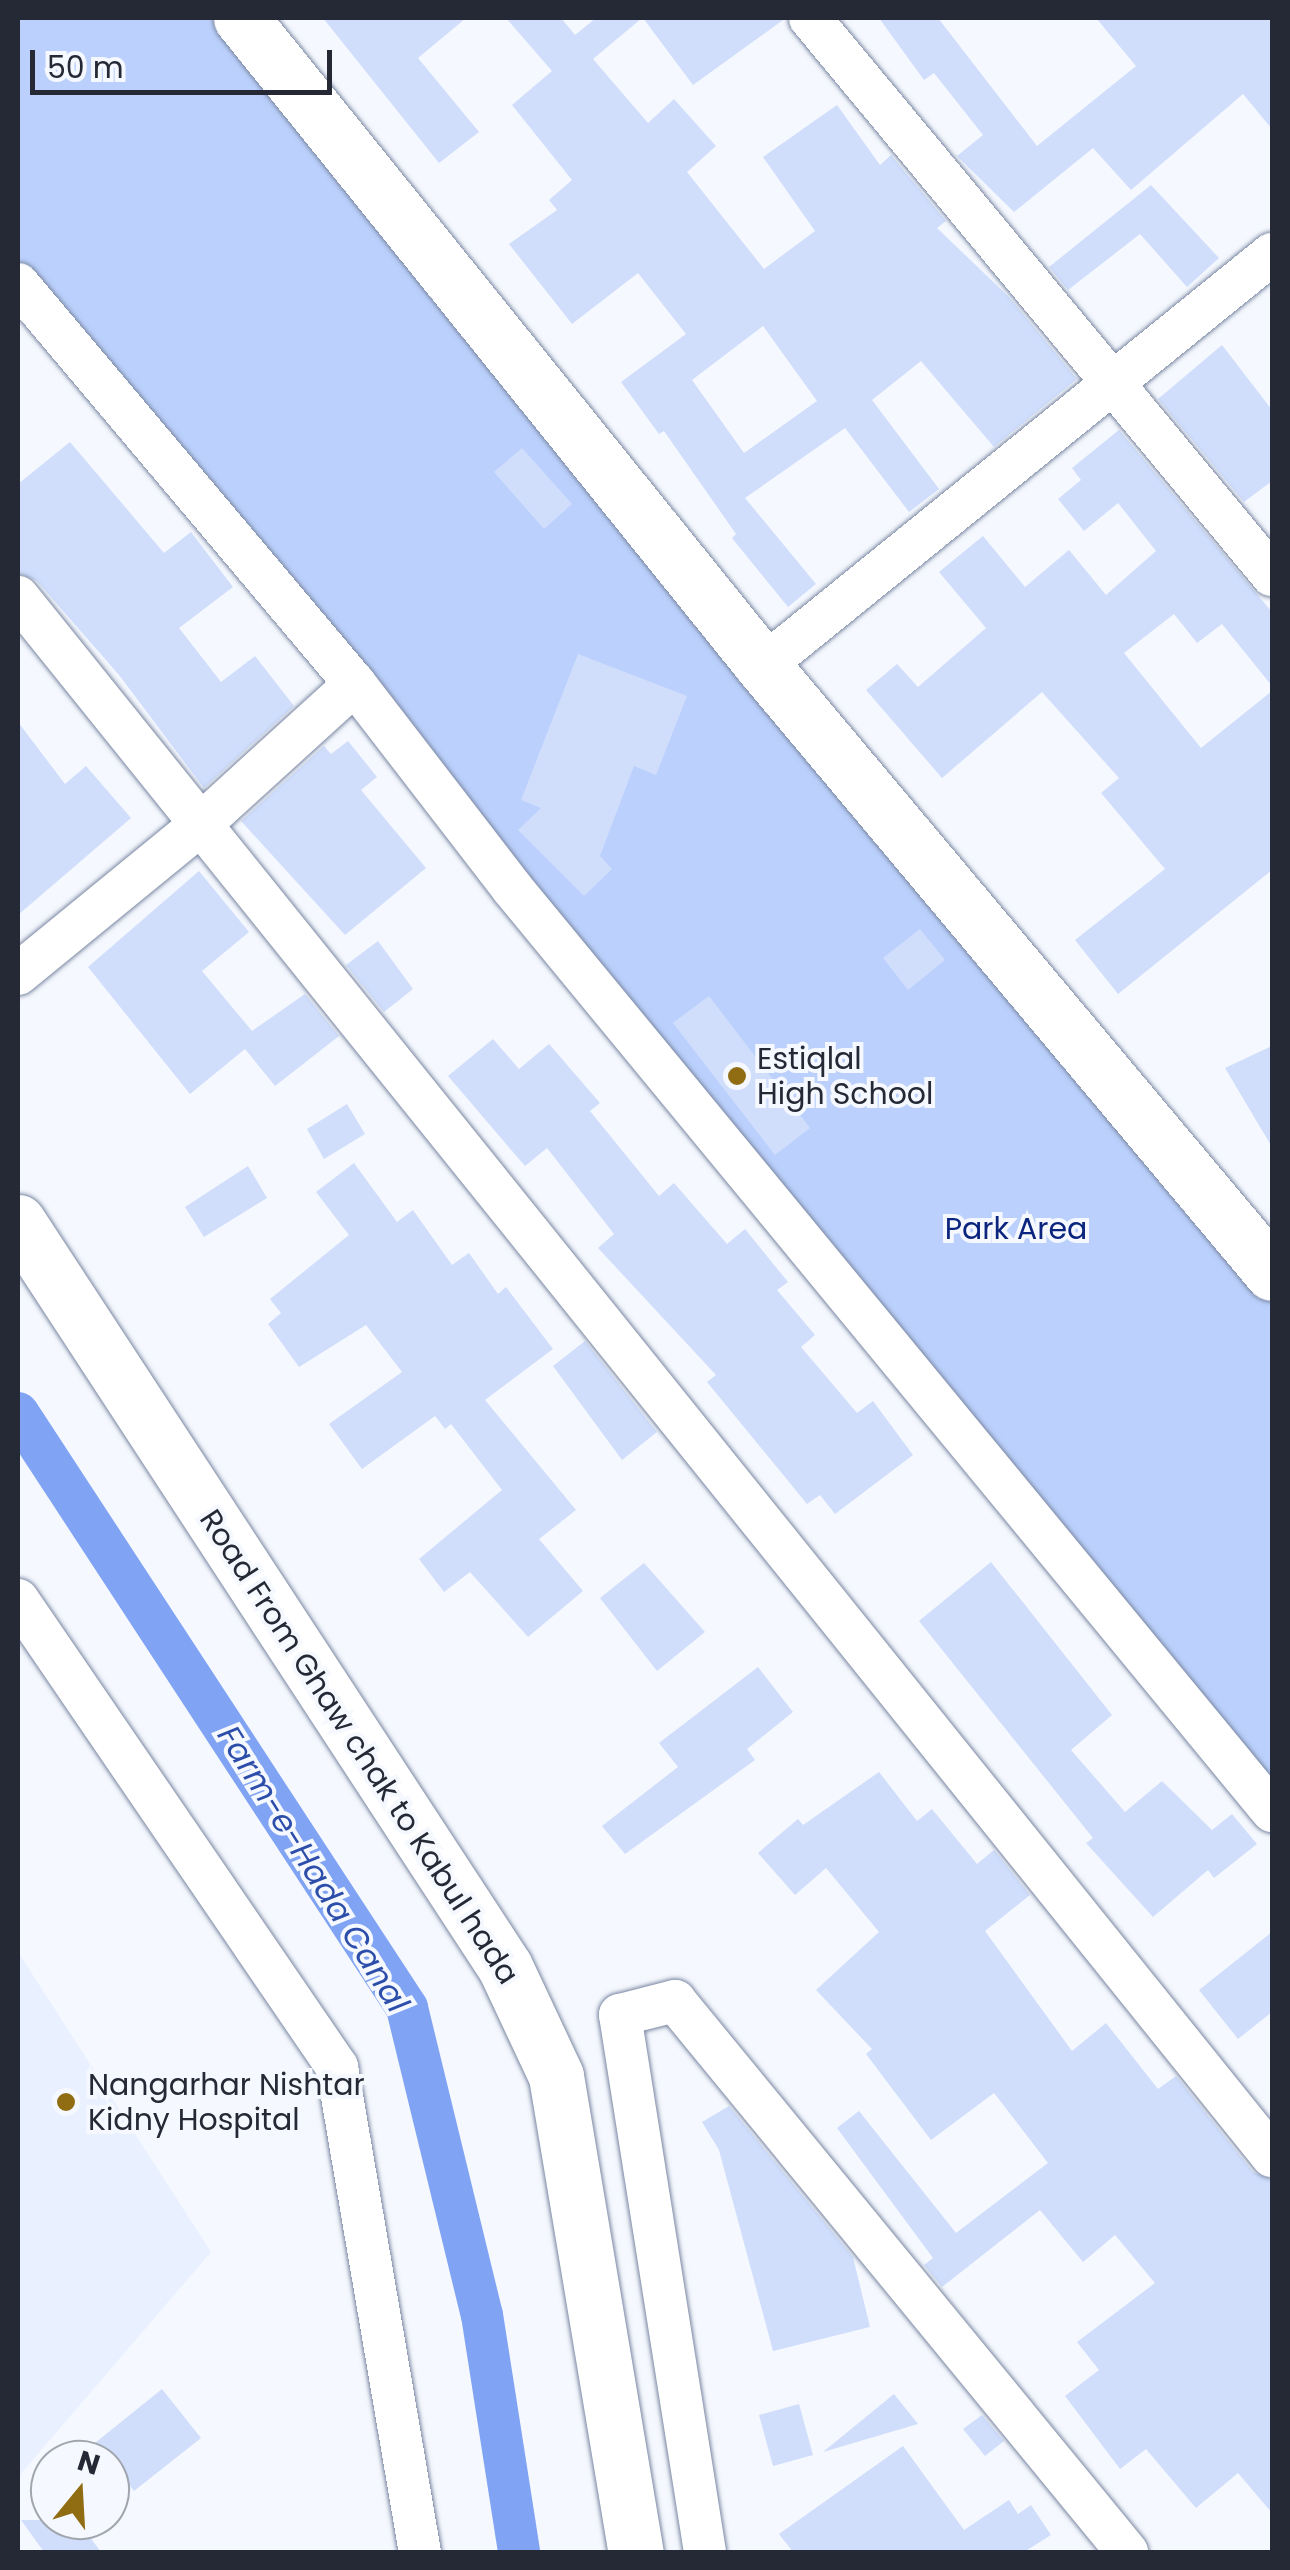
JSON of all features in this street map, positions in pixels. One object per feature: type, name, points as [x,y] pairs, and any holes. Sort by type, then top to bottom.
[{"type":"street","points":[[241,18],[763,666],[1272,1273]]},
{"type":"street","points":[[810,18],[1272,575]]},
{"type":"street","points":[[763,666],[1272,254]]},
{"type":"street","points":[[18,284],[354,684],[512,888],[1272,1810]]},
{"type":"street","points":[[18,597],[1272,2156]]},
{"type":"street","points":[[18,974],[200,824],[354,684]]},
{"type":"street","name":"Road From Ghaw chak to Kabul hada","points":[[18,1222],[505,1966],[556,2076],[636,2552]]},
{"type":"street","points":[[18,1600],[337,2067],[420,2552]]},
{"type":"street","points":[[705,2552],[620,2015],[674,2001],[1127,2552]]},
{"type":"shaded area","name":"Nangarhar Nishtar Kidny Hospital","points":[[18,1952],[211,2252],[50,2440],[30,2440],[30,2463],[18,2477]]},
{"type":"green space","name":"Park Area","points":[[18,18],[241,18],[1272,1273],[1272,1811],[18,287]]},
{"type":"building","points":[[323,18],[466,18],[418,58],[479,132],[439,163]]},
{"type":"building","points":[[506,18],[561,18],[575,35],[596,18],[642,18],[593,59],[648,123],[674,99],[716,146],[687,172],[764,269],[815,231],[763,157],[837,105],[880,165],[891,155],[946,221],[937,228],[1009,297],[1077,379],[994,447],[921,361],[872,400],[939,489],[909,512],[845,428],[745,498],[816,584],[788,607],[732,538],[736,534],[664,431],[659,434],[621,382],[686,334],[638,273],[572,324],[509,244],[557,210],[549,200],[572,180],[512,105],[552,71]],"holes":[[[763,326],[817,401],[744,453],[692,380]]]},
{"type":"building","points":[[643,18],[786,18],[693,85]]},
{"type":"building","points":[[879,18],[938,18],[1037,146],[1136,66],[1096,18],[1272,18],[1272,129],[1243,94],[1131,190],[1093,148],[1014,212],[957,156],[983,135],[934,73],[924,80]]},
{"type":"building","points":[[1151,185],[1219,258],[1187,287],[1140,234],[1068,290],[1049,267]]},
{"type":"building","points":[[1222,345],[1272,410],[1272,481],[1244,502],[1158,399]]},
{"type":"building","points":[[1119,430],[1272,612],[1272,686],[1222,624],[1197,643],[1174,614],[1124,653],[1201,748],[1272,691],[1272,870],[1118,994],[1075,940],[1165,869],[1101,793],[1119,778],[1042,692],[942,778],[866,690],[897,664],[918,687],[986,628],[939,572],[983,536],[1025,587],[1069,550],[1106,595],[1156,551],[1118,503],[1084,531],[1058,499],[1081,480],[1072,468]]},
{"type":"building","points":[[70,442],[164,553],[191,532],[233,587],[179,628],[221,682],[255,656],[294,706],[204,788],[119,675],[37,581],[18,573],[18,484]]},
{"type":"building","points":[[522,448],[572,504],[544,529],[494,472]]},
{"type":"building","points":[[578,654],[687,696],[656,775],[634,766],[600,856],[612,869],[584,896],[518,830],[541,808],[521,800]]},
{"type":"building","points":[[18,722],[65,784],[86,766],[131,818],[18,915]]},
{"type":"building","points":[[348,741],[377,777],[361,790],[426,868],[345,935],[241,821],[324,746],[331,754]]},
{"type":"building","points":[[199,871],[249,932],[202,971],[252,1031],[305,994],[339,1036],[275,1086],[245,1049],[190,1094],[88,967]]},
{"type":"building","points":[[920,929],[945,960],[908,990],[883,958]]},
{"type":"building","points":[[378,941],[413,989],[384,1012],[346,965]]},
{"type":"building","points":[[709,996],[810,1128],[775,1155],[673,1023]]},
{"type":"building","points":[[493,1039],[519,1069],[549,1044],[600,1103],[590,1111],[659,1196],[674,1183],[727,1244],[745,1229],[788,1282],[777,1290],[815,1335],[801,1347],[857,1413],[873,1401],[913,1455],[835,1514],[820,1495],[807,1504],[707,1382],[716,1375],[598,1248],[614,1234],[547,1148],[525,1166],[448,1076]]},
{"type":"building","points":[[1272,1046],[1272,1147],[1225,1068]]},
{"type":"building","points":[[347,1104],[365,1134],[324,1159],[307,1129]]},
{"type":"building","points":[[354,1163],[397,1222],[413,1210],[452,1265],[469,1253],[498,1294],[506,1287],[553,1349],[485,1400],[576,1510],[539,1539],[583,1591],[528,1637],[470,1572],[444,1592],[419,1559],[502,1490],[451,1424],[445,1429],[435,1416],[362,1469],[329,1424],[402,1372],[366,1325],[299,1367],[268,1324],[281,1313],[270,1299],[349,1235],[316,1192]]},
{"type":"building","points":[[248,1166],[267,1198],[204,1237],[185,1207]]},
{"type":"building","points":[[585,1341],[657,1432],[622,1460],[553,1366]]},
{"type":"building","points":[[991,1562],[1112,1715],[1071,1750],[1125,1812],[1162,1781],[1212,1830],[1232,1814],[1257,1844],[1214,1878],[1208,1870],[1153,1917],[1086,1843],[1093,1838],[919,1621]]},
{"type":"building","points":[[644,1563],[705,1632],[657,1671],[600,1598]]},
{"type":"building","points":[[758,1667],[793,1712],[747,1749],[755,1760],[625,1854],[602,1826],[678,1767],[659,1743]]},
{"type":"building","points":[[879,1772],[917,1821],[932,1809],[977,1864],[994,1850],[1030,1895],[985,1931],[1072,2051],[1106,2023],[1158,2089],[1176,2076],[1253,2172],[1272,2180],[1272,2513],[1238,2473],[1196,2508],[1146,2449],[1120,2469],[1065,2396],[1099,2370],[1077,2342],[1155,2283],[1115,2235],[1083,2262],[1040,2210],[942,2287],[924,2265],[933,2258],[837,2128],[859,2111],[956,2233],[1048,2163],[994,2093],[931,2140],[866,2054],[872,2049],[816,1990],[879,1932],[826,1868],[795,1895],[758,1853],[798,1819],[803,1825]]},
{"type":"building","points":[[1272,1932],[1272,2012],[1238,2039],[1199,1990]]},
{"type":"building","points":[[729,2106],[853,2257],[870,2327],[773,2351],[719,2150],[702,2122]]},
{"type":"building","points":[[162,2389],[201,2438],[134,2491],[130,2486],[130,2440],[99,2440]]},
{"type":"building","points":[[894,2394],[918,2424],[823,2452]]},
{"type":"building","points":[[799,2404],[813,2455],[773,2466],[759,2415]]},
{"type":"building","points":[[982,2415],[1004,2441],[985,2456],[963,2429]]},
{"type":"building","points":[[903,2446],[964,2530],[1009,2500],[1018,2514],[1031,2505],[1051,2535],[1024,2552],[793,2552],[779,2534]]},
{"type":"building","points":[[35,2540],[92,2540],[101,2552],[44,2552]]},
{"type":"waterway","name":"Farm-e-Hada Canal","points":[[18,1413],[407,2008],[482,2315],[519,2552]]},
{"type":"place","name":"Estiqlal High School","points":[[737,1076]]},
{"type":"place","name":"Nangarhar Nishtar Kidny Hospital","points":[[66,2102]]}]
